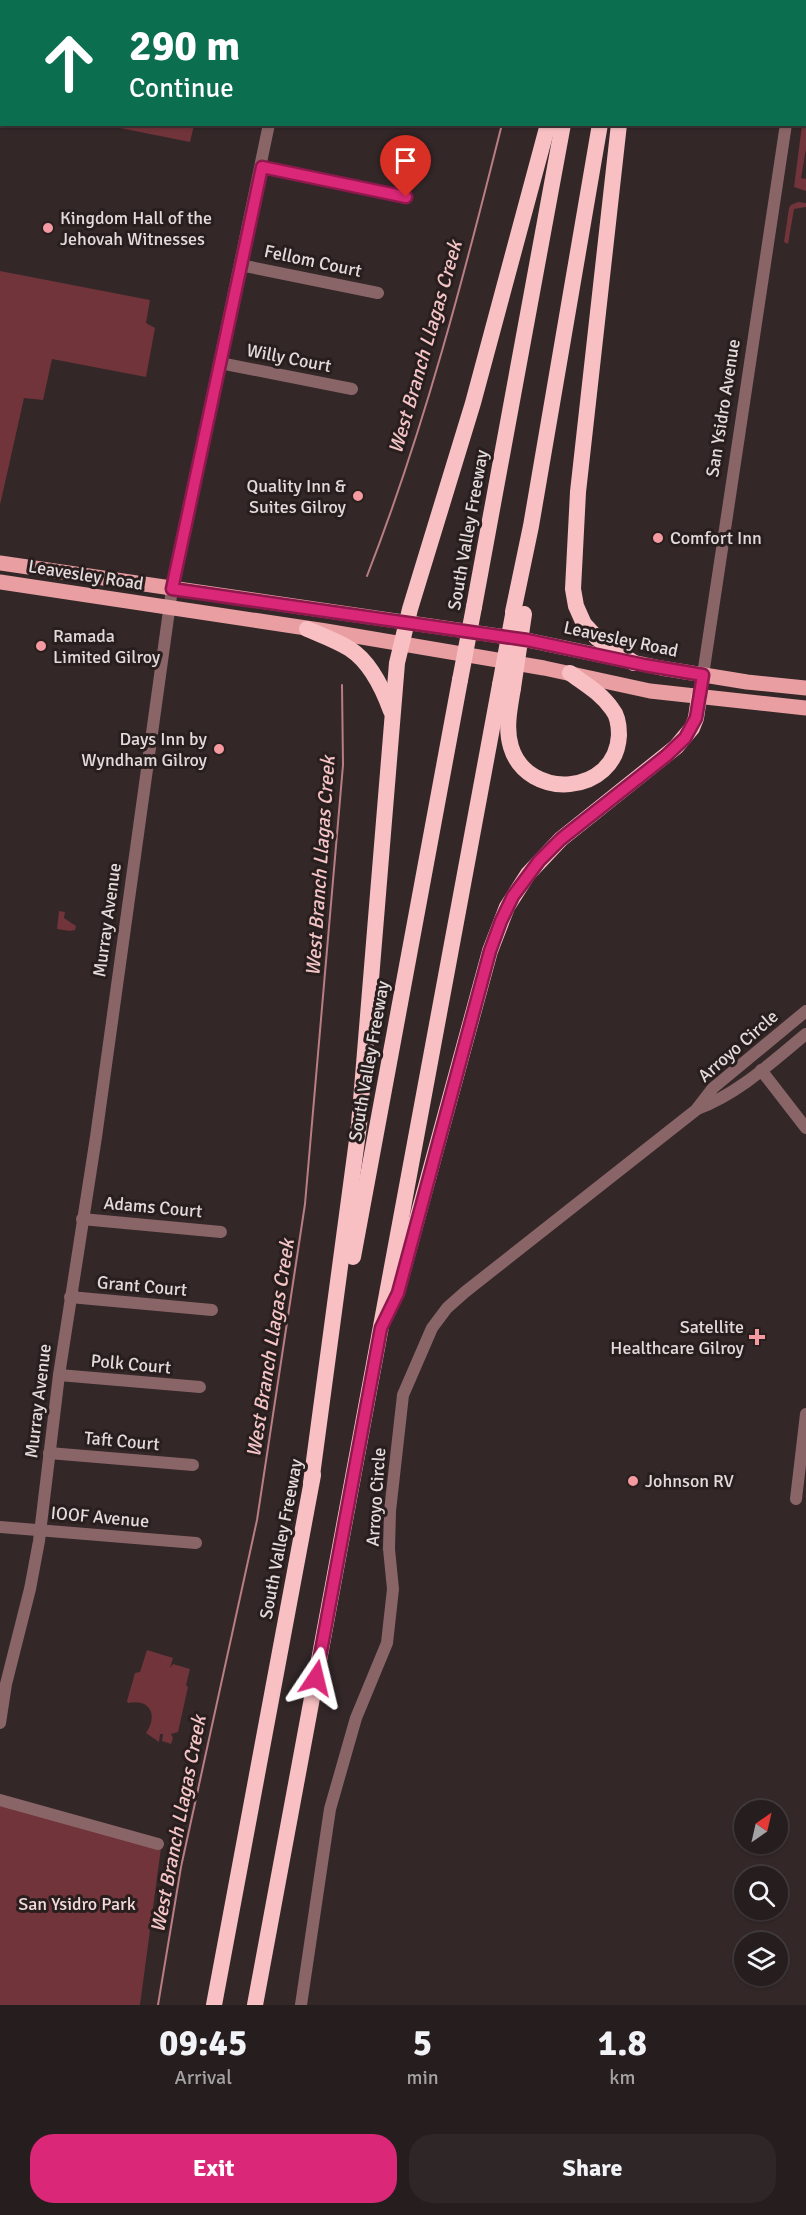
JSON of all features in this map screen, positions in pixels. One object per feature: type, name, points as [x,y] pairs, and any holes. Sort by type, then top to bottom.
[{"type":"highway","points":[[311,1483],[358,1134],[396,667],[406,622],[473,403],[547,126]]},
{"type":"highway","name":"South Valley Freeway","points":[[214,2005],[563,126]]},
{"type":"highway","points":[[255,2005],[381,1328],[506,686],[600,126]]},
{"type":"highway","points":[[619,126],[578,492],[573,589],[576,606],[584,624],[597,638],[634,663]]},
{"type":"highway","points":[[308,628],[351,650],[369,668],[384,693],[393,715]]},
{"type":"highway","points":[[506,686],[510,747],[519,763],[533,776],[555,783],[572,784],[589,781],[603,771],[613,759],[618,744],[619,724],[614,710],[599,694],[570,673]]},
{"type":"highway","points":[[381,1328],[398,1293],[490,951],[507,907],[528,874],[549,850],[680,742],[692,728],[699,697]]},
{"type":"main road","name":"Leavesley Road","points":[[0,563],[545,643],[634,663],[703,675],[806,688]]},
{"type":"main road","name":"Leavesley Road","points":[[0,582],[308,628],[570,673],[632,688],[806,708]]},
{"type":"main road","name":"San Ysidro Avenue","points":[[699,697],[703,675]]},
{"type":"street","name":"Murray Avenue","points":[[0,1723],[6,1684],[30,1589],[40,1531],[59,1375],[97,1129],[172,589],[262,167],[269,126]]},
{"type":"street","name":"San Ysidro Avenue","points":[[703,675],[786,126]]},
{"type":"street","points":[[262,167],[406,197]]},
{"type":"street","name":"Fellom Court","points":[[240,265],[378,293]]},
{"type":"street","name":"Willy Court","points":[[220,363],[352,389]]},
{"type":"street","name":"Arroyo Circle","points":[[301,2005],[330,1809],[356,1718],[387,1643],[393,1589],[389,1549],[390,1510],[403,1395],[432,1328],[447,1308],[465,1292],[696,1110],[713,1088],[806,1011]]},
{"type":"street","name":"Arroyo Circle","points":[[696,1110],[716,1102],[806,1035]]},
{"type":"street","points":[[761,1070],[806,1128]]},
{"type":"street","name":"Adams Court","points":[[82,1218],[220,1232]]},
{"type":"street","name":"Grant Court","points":[[70,1297],[212,1310]]},
{"type":"street","name":"Polk Court","points":[[59,1375],[200,1387]]},
{"type":"street","points":[[796,1499],[806,1414]]},
{"type":"street","name":"Taft Court","points":[[49,1453],[193,1465]]},
{"type":"street","name":"IOOF Avenue","points":[[0,1527],[196,1543]]},
{"type":"street","points":[[0,1800],[158,1844]]},
{"type":"green space","points":[[110,126],[194,126],[190,142]]},
{"type":"green space","points":[[802,126],[806,126],[806,149],[801,178],[806,179],[806,191],[794,187]]},
{"type":"green space","points":[[798,202],[806,203],[806,207],[794,209],[788,244],[784,242],[789,208]]},
{"type":"green space","points":[[0,271],[150,300],[146,323],[155,328],[146,377],[52,359],[43,400],[24,398],[0,505]]},
{"type":"green space","points":[[59,911],[65,912],[64,918],[76,926],[75,930],[57,929]]},
{"type":"green space","points":[[147,1650],[173,1658],[170,1668],[173,1664],[190,1669],[178,1732],[171,1734],[173,1738],[171,1744],[162,1741],[163,1734],[160,1734],[159,1742],[146,1733],[150,1727],[152,1715],[147,1706],[127,1701],[135,1673],[140,1672]]},
{"type":"green space","name":"San Ysidro Park","points":[[0,1802],[161,1848],[140,2005],[0,2005]]},
{"type":"waterway","name":"West Branch Llagas Creek","points":[[367,576],[425,409],[458,295],[501,126]]},
{"type":"waterway","name":"West Branch Llagas Creek","points":[[158,2005],[181,1867],[257,1520],[305,1204],[343,765],[342,685]]},
{"type":"place","name":"Kingdom Hall of the Jehovah Witnesses","points":[[48,228]]},
{"type":"place","name":"Quality Inn & Suites Gilroy","points":[[358,496]]},
{"type":"place","name":"Comfort Inn","points":[[658,538]]},
{"type":"place","name":"Ramada Limited Gilroy","points":[[41,646]]},
{"type":"place","name":"Days Inn by Wyndham Gilroy","points":[[219,749]]},
{"type":"place","name":"Satellite Healthcare Gilroy","points":[[757,1337]]},
{"type":"place","name":"Johnson RV","points":[[633,1481]]},
{"type":"route","points":[[316,1678],[381,1328],[398,1293],[490,951],[501,921],[520,885],[549,850],[666,756],[685,738],[696,718],[703,675],[527,640],[172,589],[262,167],[406,197]]}]
